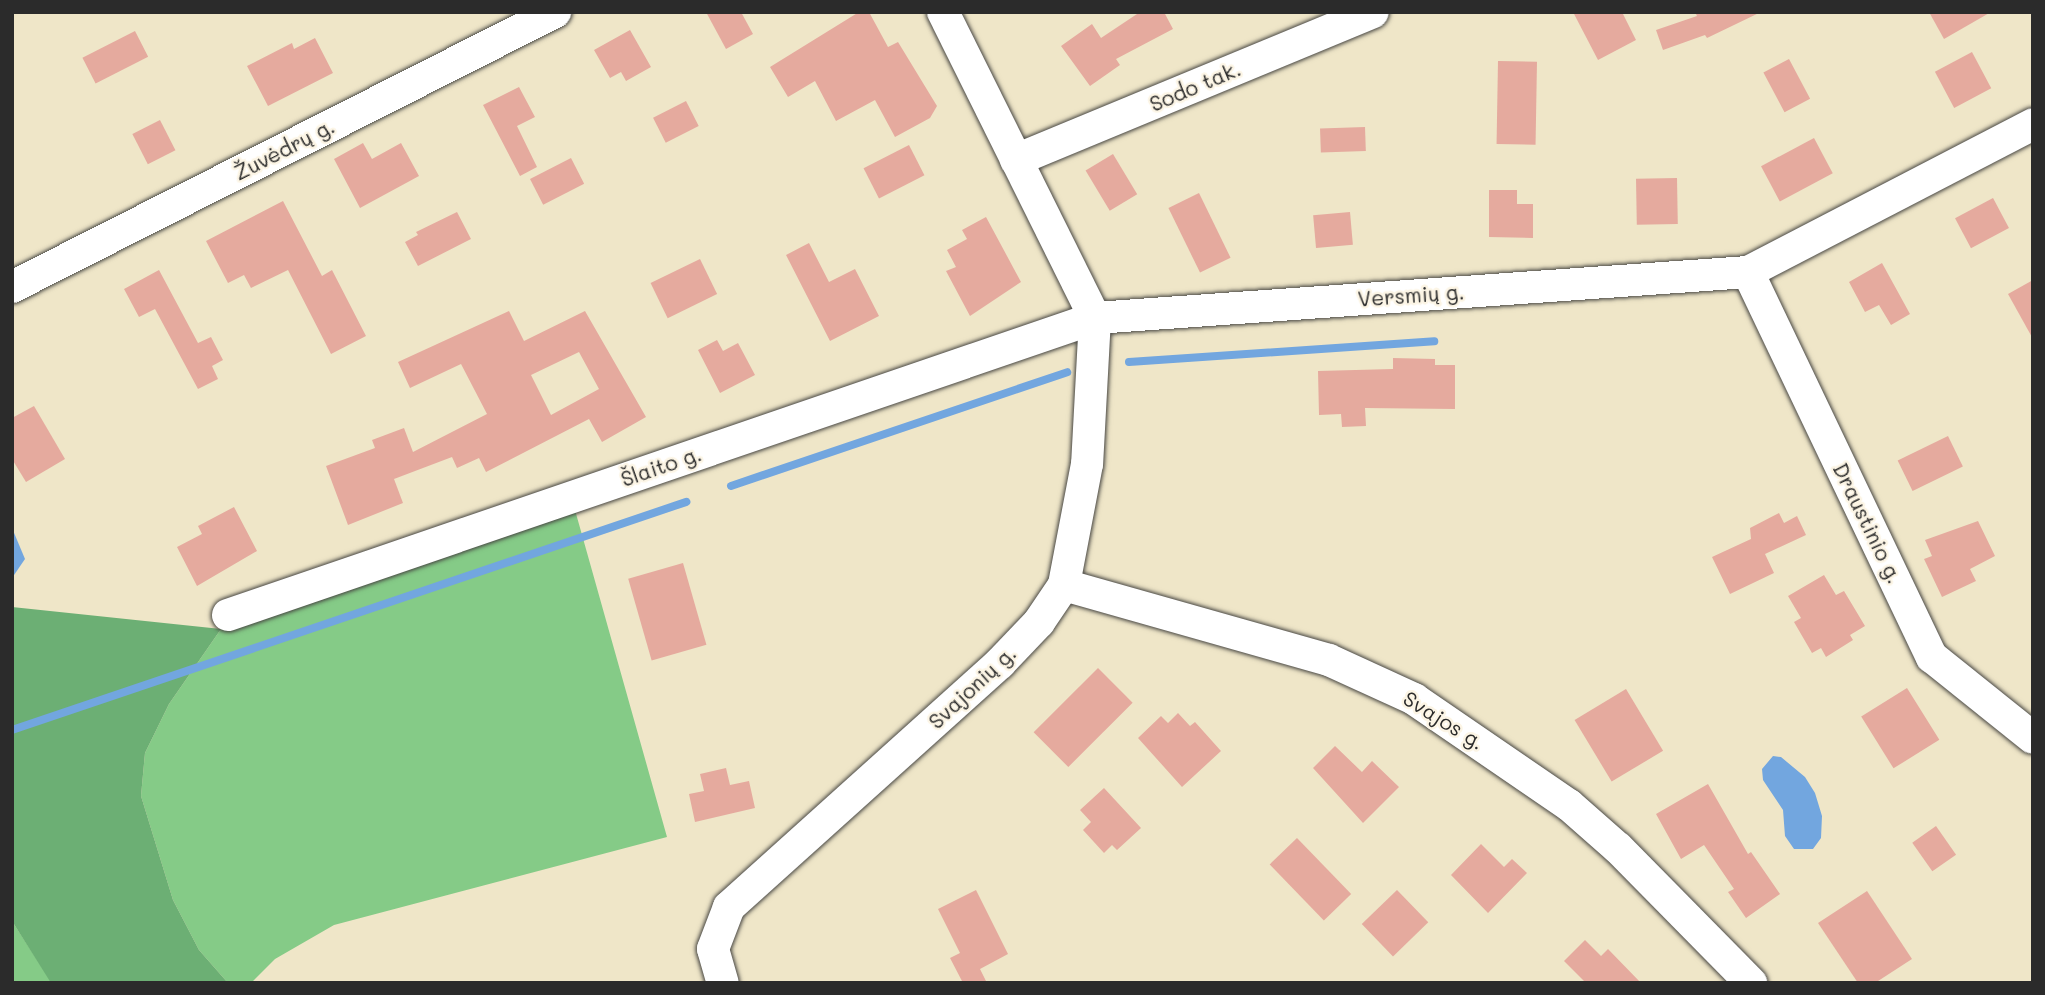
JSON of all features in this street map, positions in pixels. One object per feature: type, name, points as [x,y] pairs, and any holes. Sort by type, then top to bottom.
[{"type":"street","name":"Žuvėdrų g.","points":[[12,287],[555,12]]},
{"type":"street","points":[[943,12],[1095,318]]},
{"type":"street","name":"Sodo tak.","points":[[1016,160],[1373,12]]},
{"type":"street","name":"Versmių g.","points":[[1095,318],[1748,272],[2033,124]]},
{"type":"street","name":"Draustinio g.","points":[[1748,272],[1932,657],[2033,738]]},
{"type":"street","name":"Svajonių g.","points":[[723,983],[713,949],[729,907],[1000,663],[1039,622],[1064,585],[1087,464],[1095,318]]},
{"type":"street","name":"Šlaito g.","points":[[228,615],[1095,318]]},
{"type":"street","name":"Svajos g.","points":[[1064,585],[1329,660],[1414,699],[1569,805],[1618,848],[1751,983]]},
{"type":"green space","points":[[575,510],[667,837],[334,925],[275,959],[251,983],[228,983],[199,950],[173,900],[141,796],[145,753],[169,704],[221,629]]},
{"type":"green space","points":[[12,607],[221,629],[169,704],[145,753],[141,796],[173,900],[199,950],[228,983],[51,983],[12,921]]},
{"type":"green space","points":[[12,921],[50,980],[51,983],[12,983]]},
{"type":"water","points":[[12,528],[25,559],[12,578]]},
{"type":"water","points":[[1773,756],[1781,757],[1805,777],[1815,793],[1822,816],[1821,838],[1813,849],[1794,849],[1785,836],[1783,810],[1763,780],[1762,769]]},
{"type":"building","points":[[706,12],[741,12],[753,34],[726,49]]},
{"type":"building","points":[[859,12],[869,12],[888,47],[898,42],[937,106],[930,118],[895,137],[875,100],[836,121],[815,81],[788,97],[770,67]]},
{"type":"building","points":[[1140,12],[1164,12],[1173,29],[1116,59],[1120,65],[1090,86],[1061,46],[1092,24],[1101,38]]},
{"type":"building","points":[[1573,12],[1622,12],[1636,40],[1598,60]]},
{"type":"building","points":[[1695,12],[1761,12],[1707,38],[1705,35],[1663,50],[1656,30],[1697,16]]},
{"type":"building","points":[[1929,12],[1991,12],[1944,39]]},
{"type":"building","points":[[630,30],[651,67],[626,81],[621,72],[610,78],[594,50]]},
{"type":"building","points":[[135,31],[148,57],[96,84],[82,58]]},
{"type":"building","points":[[315,38],[333,73],[268,106],[247,66],[292,43],[294,49]]},
{"type":"building","points":[[1972,52],[1991,88],[1954,108],[1935,72]]},
{"type":"building","points":[[1789,59],[1810,99],[1785,112],[1763,73]]},
{"type":"building","points":[[1498,61],[1537,62],[1536,145],[1497,144]]},
{"type":"building","points":[[519,87],[535,117],[517,126],[537,167],[520,176],[483,105]]},
{"type":"building","points":[[686,101],[699,126],[666,143],[653,118]]},
{"type":"building","points":[[160,120],[175,150],[148,164],[132,134]]},
{"type":"building","points":[[1365,127],[1366,151],[1321,153],[1320,129]]},
{"type":"building","points":[[1814,138],[1833,173],[1780,201],[1761,166]]},
{"type":"building","points":[[363,143],[372,159],[401,143],[419,176],[360,208],[334,159]]},
{"type":"building","points":[[909,145],[924,175],[879,198],[864,168]]},
{"type":"building","points":[[1113,154],[1137,194],[1110,211],[1086,170]]},
{"type":"building","points":[[571,158],[584,184],[543,205],[530,179]]},
{"type":"building","points":[[1677,178],[1678,224],[1637,225],[1636,179]]},
{"type":"building","points":[[1489,190],[1517,190],[1517,204],[1533,204],[1533,238],[1489,237]]},
{"type":"building","points":[[1199,193],[1231,258],[1200,273],[1168,208]]},
{"type":"building","points":[[1993,198],[2009,228],[1971,248],[1955,218]]},
{"type":"building","points":[[283,201],[322,276],[332,270],[366,336],[331,354],[288,270],[251,288],[244,275],[228,283],[206,241]]},
{"type":"building","points":[[457,212],[471,239],[418,266],[405,242],[418,235],[416,232]]},
{"type":"building","points":[[1350,212],[1353,245],[1316,248],[1313,215]]},
{"type":"building","points":[[986,217],[1021,282],[970,316],[946,271],[956,267],[947,250],[967,239],[962,230]]},
{"type":"building","points":[[809,243],[829,282],[855,269],[879,316],[830,341],[786,255]]},
{"type":"building","points":[[700,259],[717,294],[668,318],[651,283]]},
{"type":"building","points":[[1882,263],[1910,314],[1891,325],[1879,305],[1865,312],[1849,282]]},
{"type":"building","points":[[159,270],[198,343],[211,337],[223,360],[212,366],[218,379],[198,389],[155,309],[139,317],[124,289]]},
{"type":"building","points":[[2033,280],[2033,339],[2008,294]]},
{"type":"building","points":[[509,311],[524,341],[585,311],[646,417],[602,442],[589,419],[486,472],[479,458],[457,468],[452,457],[394,479],[403,503],[348,525],[326,466],[375,448],[372,440],[404,428],[413,452],[487,414],[461,364],[410,388],[398,362]],"holes":[[[579,352],[599,389],[551,415],[531,375]]]},
{"type":"building","points":[[717,340],[723,351],[738,343],[755,375],[720,393],[698,350]]},
{"type":"building","points":[[1393,358],[1435,359],[1435,365],[1455,365],[1455,409],[1365,408],[1366,426],[1342,427],[1341,414],[1319,415],[1318,371],[1393,369]]},
{"type":"building","points":[[34,406],[65,459],[26,482],[12,459],[12,418]]},
{"type":"building","points":[[1948,436],[1963,467],[1913,491],[1898,461]]},
{"type":"building","points":[[234,507],[257,551],[197,586],[177,547],[202,534],[198,526]]},
{"type":"building","points":[[1779,513],[1784,523],[1797,516],[1806,535],[1765,554],[1774,573],[1730,594],[1712,557],[1751,539],[1750,528]]},
{"type":"building","points":[[1978,521],[1995,556],[1970,569],[1976,581],[1942,597],[1924,559],[1932,556],[1925,540]]},
{"type":"building","points":[[683,563],[706,645],[652,660],[628,579]]},
{"type":"building","points":[[1824,575],[1836,595],[1844,591],[1865,626],[1850,635],[1853,640],[1826,657],[1821,648],[1812,653],[1794,622],[1801,618],[1788,596]]},
{"type":"building","points":[[1098,668],[1133,703],[1068,767],[1034,732]]},
{"type":"building","points":[[1907,688],[1939,740],[1894,768],[1861,717]]},
{"type":"building","points":[[1626,689],[1663,751],[1612,782],[1575,720]]},
{"type":"building","points":[[1178,713],[1190,726],[1195,722],[1221,751],[1182,787],[1138,738],[1161,716],[1168,723]]},
{"type":"building","points":[[1335,746],[1362,772],[1372,761],[1399,787],[1363,823],[1313,768]]},
{"type":"building","points":[[726,768],[730,785],[749,781],[755,808],[695,822],[689,794],[704,791],[700,774]]},
{"type":"building","points":[[1708,784],[1748,854],[1751,852],[1780,894],[1746,918],[1728,892],[1734,889],[1704,845],[1681,859],[1656,814]]},
{"type":"building","points":[[1104,788],[1141,828],[1117,850],[1112,845],[1104,853],[1083,830],[1091,822],[1080,810]]},
{"type":"building","points":[[1936,826],[1956,855],[1932,871],[1912,843]]},
{"type":"building","points":[[1297,838],[1351,894],[1324,921],[1270,864]]},
{"type":"building","points":[[1481,844],[1504,867],[1512,859],[1527,873],[1488,913],[1451,875]]},
{"type":"building","points":[[976,890],[1008,954],[980,969],[987,983],[963,983],[950,958],[960,953],[938,909]]},
{"type":"building","points":[[1397,890],[1428,922],[1393,956],[1362,924]]},
{"type":"building","points":[[1867,891],[1912,959],[1875,983],[1858,983],[1818,923]]},
{"type":"building","points":[[1585,940],[1601,956],[1608,949],[1641,983],[1586,983],[1564,961]]},
{"type":"waterway","points":[[1129,362],[1434,341]]},
{"type":"waterway","points":[[731,486],[1067,372]]},
{"type":"waterway","points":[[12,730],[686,502]]}]
